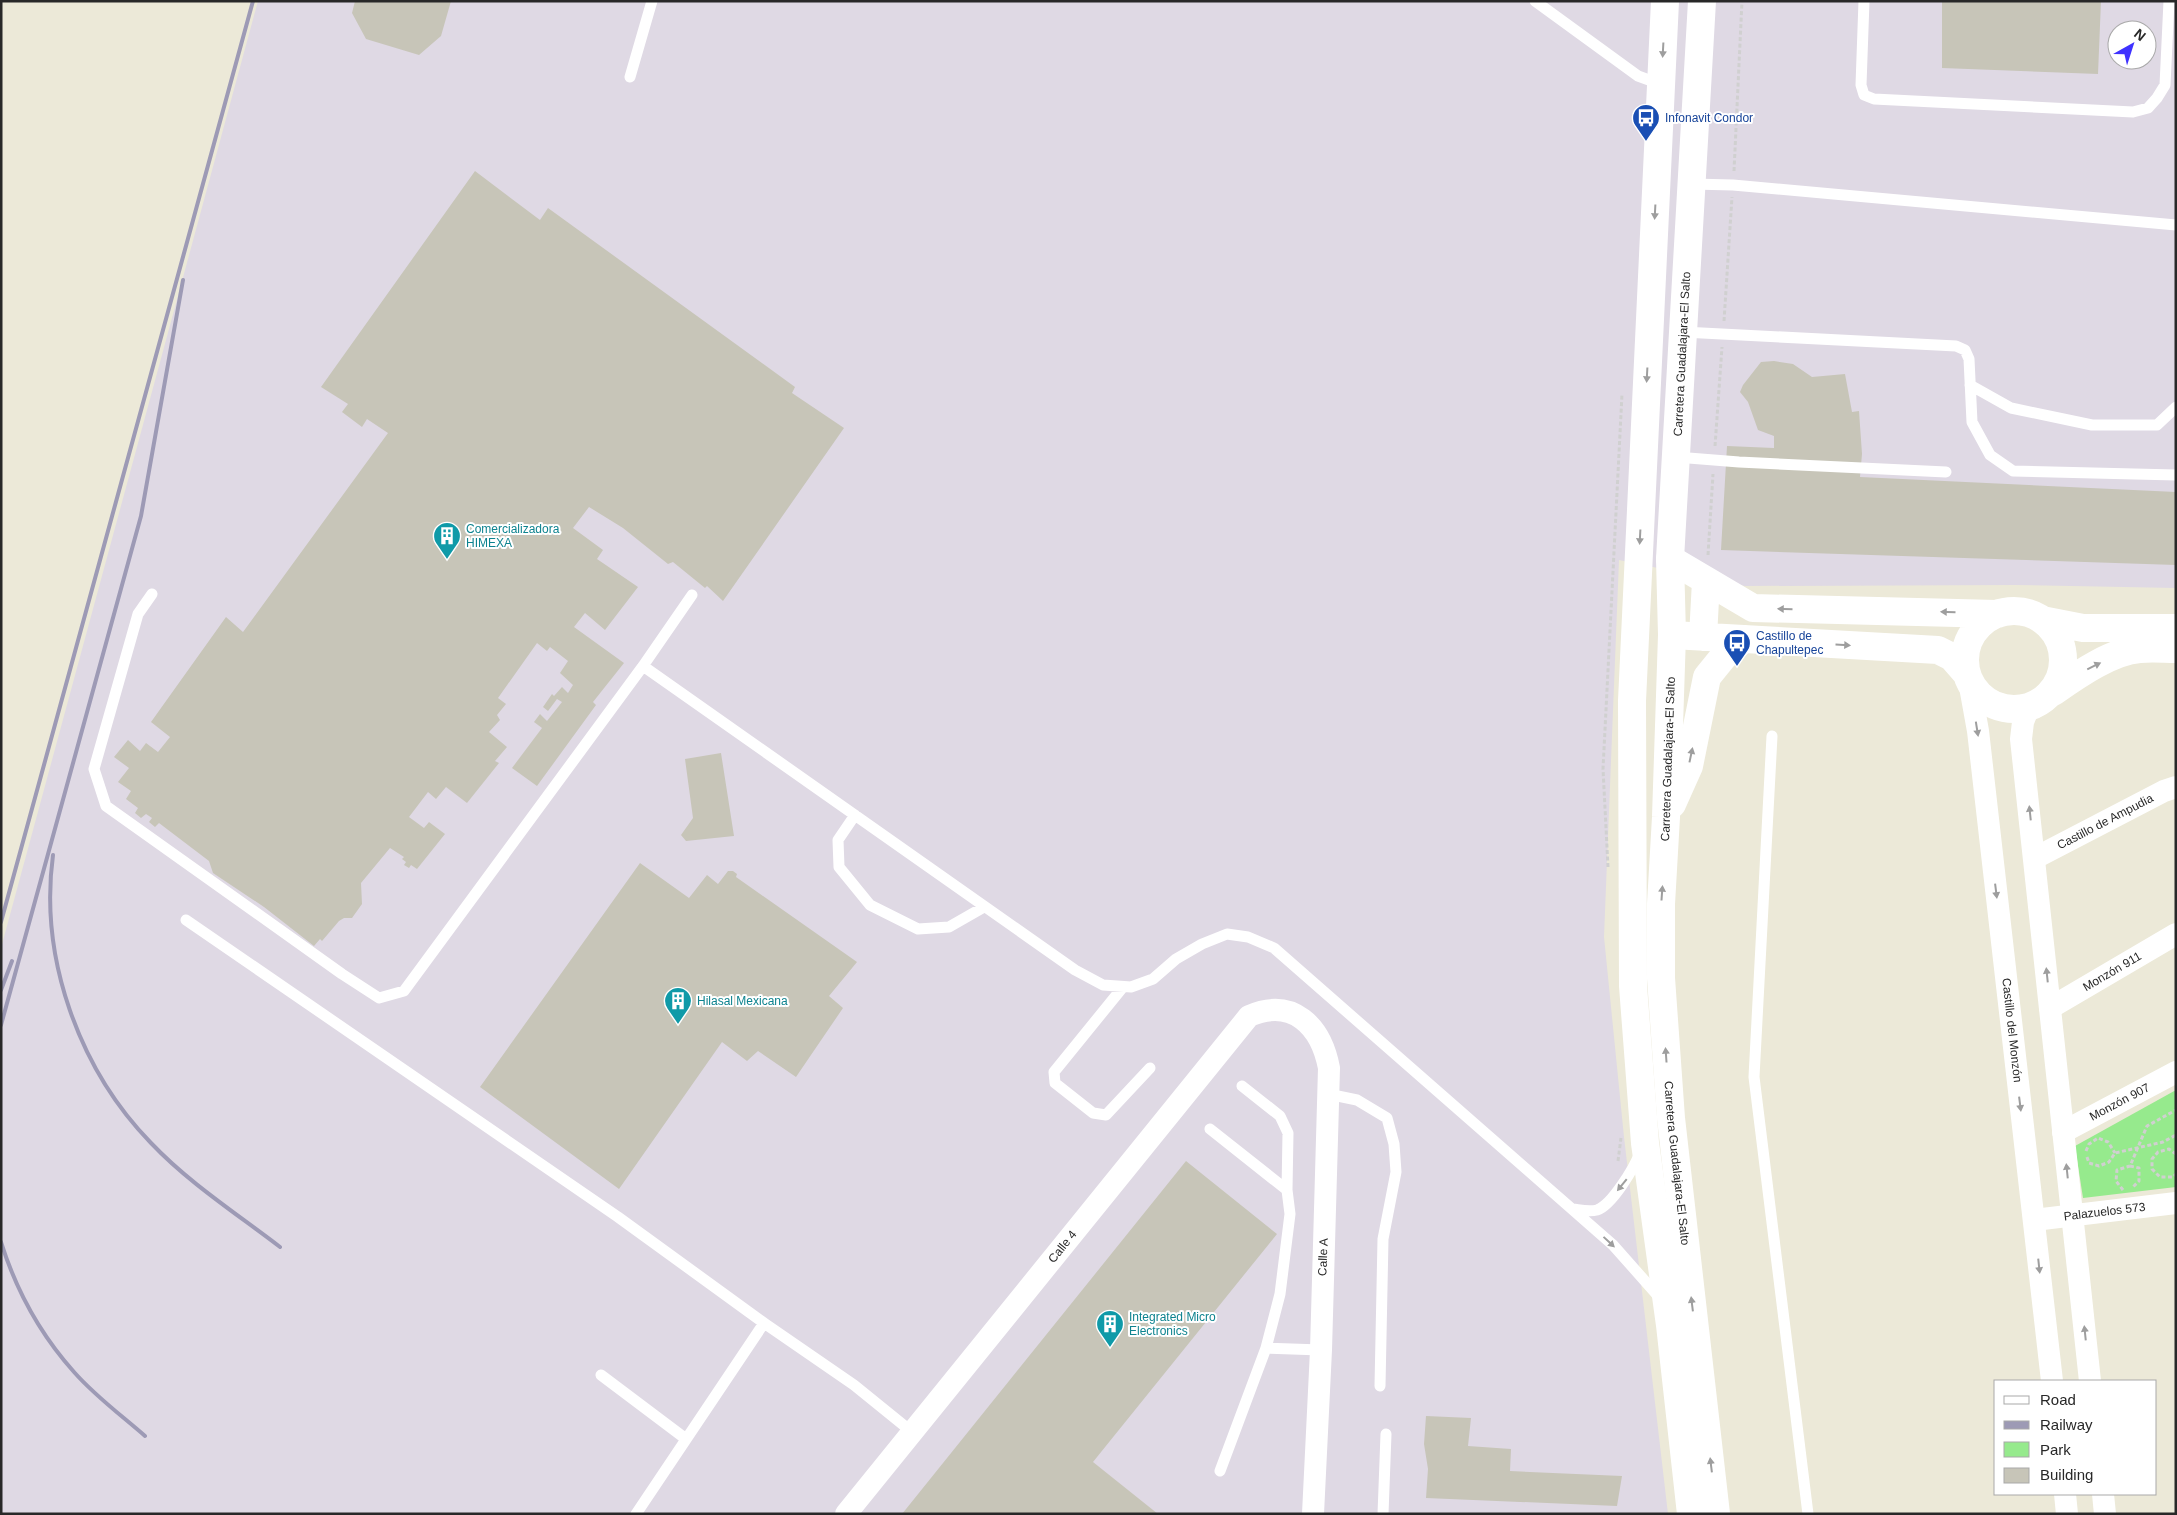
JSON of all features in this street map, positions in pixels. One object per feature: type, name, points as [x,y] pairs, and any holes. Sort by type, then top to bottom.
[{"type":"main road","points":[[1665,1],[1632,701],[1633,986],[1645,1142],[1668,1307],[1691,1514]]},
{"type":"main road","name":"Carretera Guadalajara-El Salto","points":[[1702,1],[1670,559],[1672,635],[1661,904],[1661,978],[1671,1118],[1716,1514]]},
{"type":"main road","points":[[1670,559],[1753,608],[1997,614],[2012,611],[2028,613],[2042,620],[2083,628],[2176,628]]},
{"type":"main road","points":[[1703,636],[1706,581]]},
{"type":"main road","points":[[1968,677],[1964,665],[1965,649],[1972,633],[1983,621],[1997,614]]},
{"type":"main road","points":[[2042,620],[2054,631],[2061,646],[2064,661],[2061,678],[2053,692]]},
{"type":"main road","points":[[1672,635],[1938,650],[1952,657],[1968,677],[1978,695],[1992,705],[2008,710],[2029,707],[2040,703],[2080,673],[2115,656],[2139,649],[2176,649]]},
{"type":"main road","points":[[1666,817],[1689,766],[1707,678],[1724,656],[1743,639]]},
{"type":"street","name":"Castillo del Monzón","points":[[1968,677],[1978,731],[2052,1380]]},
{"type":"street","points":[[2029,707],[2023,722],[2021,739],[2090,1380]]},
{"type":"street","name":"Castillo de Ampudia","points":[[2035,858],[2164,791],[2176,787]]},
{"type":"street","name":"Monzón 911","points":[[2050,1008],[2176,934]]},
{"type":"street","name":"Calle 4","points":[[846,1514],[1249,1016],[1263,1010],[1280,1010],[1295,1014]]},
{"type":"street","name":"Calle A","points":[[1295,1014],[1313,1029],[1326,1050],[1329,1068],[1321,1350],[1313,1514]]},
{"type":"street","name":"Monzón 907","points":[[2063,1132],[2176,1072]]},
{"type":"street","name":"Palazuelos 573","points":[[2034,1220],[2176,1204]]},
{"type":"street","points":[[2065,1495],[2067,1514]]},
{"type":"street","points":[[2103,1495],[2105,1514]]},
{"type":"lane","points":[[630,77],[652,1]]},
{"type":"lane","points":[[1535,1],[1638,76],[1661,84]]},
{"type":"lane","points":[[1864,1],[1861,85],[1864,95],[1874,99],[2132,112],[2148,108],[2165,85],[2169,1]]},
{"type":"lane","points":[[1692,184],[1733,185],[2176,225]]},
{"type":"lane","points":[[1683,332],[1956,346],[1965,350],[1969,360],[1972,422],[1990,455],[2013,471],[2176,475]]},
{"type":"lane","points":[[1970,385],[2010,408],[2092,425],[2157,425],[2176,407]]},
{"type":"lane","points":[[1676,457],[1946,472]]},
{"type":"lane","points":[[152,594],[138,614],[94,769],[106,806],[342,974],[379,998],[404,991],[692,595]]},
{"type":"lane","points":[[642,666],[1075,970],[1103,985],[1131,987],[1153,980],[1176,959],[1202,944],[1227,934],[1248,937],[1274,948],[1573,1209],[1612,1245],[1668,1307]]},
{"type":"lane","points":[[1772,736],[1754,1077],[1808,1514]]},
{"type":"lane","points":[[855,815],[838,840],[839,867],[870,905],[918,929],[949,927],[984,907]]},
{"type":"lane","points":[[186,920],[618,1218],[764,1324],[854,1385],[912,1432]]},
{"type":"lane","points":[[1123,987],[1054,1072],[1055,1083],[1093,1113],[1106,1115],[1150,1068]]},
{"type":"lane","points":[[1220,1471],[1266,1348],[1280,1294],[1290,1214],[1288,1133],[1280,1116],[1242,1086]]},
{"type":"lane","points":[[1328,1094],[1357,1100],[1386,1118],[1394,1144],[1396,1172],[1383,1239],[1380,1386]]},
{"type":"lane","points":[[1210,1129],[1288,1190]]},
{"type":"lane","points":[[1573,1209],[1590,1211],[1600,1209],[1631,1173],[1645,1142]]},
{"type":"lane","points":[[636,1514],[764,1324]]},
{"type":"lane","points":[[1266,1348],[1321,1350]]},
{"type":"lane","points":[[601,1375],[686,1439]]},
{"type":"lane","points":[[1383,1514],[1386,1434]]},
{"type":"path","points":[[1706,581],[1733,185],[1742,1]]},
{"type":"path","points":[[2130,1166],[2139,1168],[2139,1180],[2132,1188],[2122,1190],[2116,1181],[2118,1170],[2130,1166],[2147,1126],[2176,1110]]},
{"type":"path","points":[[2115,1153],[2108,1142],[2098,1138],[2089,1144],[2085,1153],[2089,1162],[2099,1166],[2109,1162],[2115,1153],[2163,1142],[2176,1136]]},
{"type":"path","points":[[2176,1154],[2169,1149],[2158,1152],[2152,1159],[2152,1170],[2160,1178],[2173,1177],[2176,1174]]},
{"type":"shaded area","points":[[258,1],[2176,1],[2176,588],[2015,585],[1745,586],[1619,560],[1604,937],[1624,1137],[1668,1514],[1,1514],[1,948]]},
{"type":"green space","points":[[2176,1090],[2176,1187],[2083,1198],[2075,1146]]},
{"type":"building","points":[[355,1],[451,1],[441,36],[419,55],[366,39],[352,13]]},
{"type":"building","points":[[1942,1],[2101,1],[2098,74],[1942,68]]},
{"type":"building","name":"Comercializadora HIMEXA","points":[[475,171],[540,220],[548,208],[795,387],[792,393],[844,428],[723,601],[707,586],[705,588],[673,562],[668,564],[623,528],[589,507],[573,528],[603,550],[597,559],[638,587],[605,630],[585,613],[574,627],[624,663],[593,702],[596,705],[537,786],[512,768],[542,728],[534,722],[540,714],[547,721],[562,702],[557,699],[548,711],[543,707],[552,694],[554,696],[562,687],[568,693],[573,685],[560,673],[568,661],[550,647],[547,651],[537,643],[498,698],[506,704],[497,715],[500,720],[489,732],[507,747],[495,761],[499,763],[467,803],[446,787],[436,799],[428,792],[409,817],[424,828],[429,822],[445,834],[417,869],[411,865],[409,868],[404,865],[406,862],[402,859],[404,857],[390,848],[361,883],[362,904],[352,918],[344,918],[339,921],[322,941],[320,939],[314,946],[264,907],[213,873],[209,861],[159,823],[155,827],[149,822],[152,818],[146,814],[141,818],[135,813],[138,808],[126,799],[131,791],[118,782],[129,768],[114,757],[128,740],[140,751],[146,743],[158,752],[170,737],[151,722],[226,617],[243,632],[388,433],[367,419],[362,427],[342,412],[348,404],[321,387]]},
{"type":"building","points":[[1774,361],[1793,364],[1812,377],[1845,374],[1852,412],[1859,411],[1862,454],[1860,477],[2176,492],[2176,565],[1721,550],[1727,446],[1774,448],[1774,436],[1758,430],[1748,402],[1740,392],[1743,385],[1761,362]]},
{"type":"building","points":[[721,753],[734,836],[686,841],[681,835],[693,818],[685,759]]},
{"type":"building","name":"Hilasal Mexicana","points":[[640,863],[689,898],[707,875],[718,884],[728,871],[733,871],[737,874],[736,877],[857,962],[829,996],[843,1008],[796,1077],[758,1051],[747,1061],[722,1042],[619,1189],[480,1087]]},
{"type":"building","name":"Integrated Micro Electronics","points":[[1186,1161],[1277,1234],[1093,1462],[1158,1514],[902,1514]]},
{"type":"building","points":[[1426,1416],[1471,1418],[1468,1446],[1511,1449],[1510,1471],[1622,1476],[1617,1506],[1426,1498],[1428,1469],[1424,1444]]},
{"type":"railway","points":[[1,922],[253,1]]},
{"type":"railway","points":[[1,1025],[141,516],[183,280]]},
{"type":"railway","points":[[53,855],[50,894],[52,933],[59,972],[70,1010],[85,1047],[103,1081],[126,1114],[166,1158],[197,1185],[280,1247]]},
{"type":"railway","points":[[1,990],[12,961]]},
{"type":"railway","points":[[1,1242],[14,1277],[30,1311],[50,1342],[74,1372],[91,1389],[145,1436]]},
{"type":"place","name":"Infonavit Condor","points":[[1646,142]]},
{"type":"place","name":"Comercializadora HIMEXA","points":[[447,560]]},
{"type":"place","name":"Castillo de Chapultepec","points":[[1737,667]]},
{"type":"place","name":"Hilasal Mexicana","points":[[678,1025]]},
{"type":"place","name":"Integrated Micro Electronics","points":[[1110,1348]]}]
